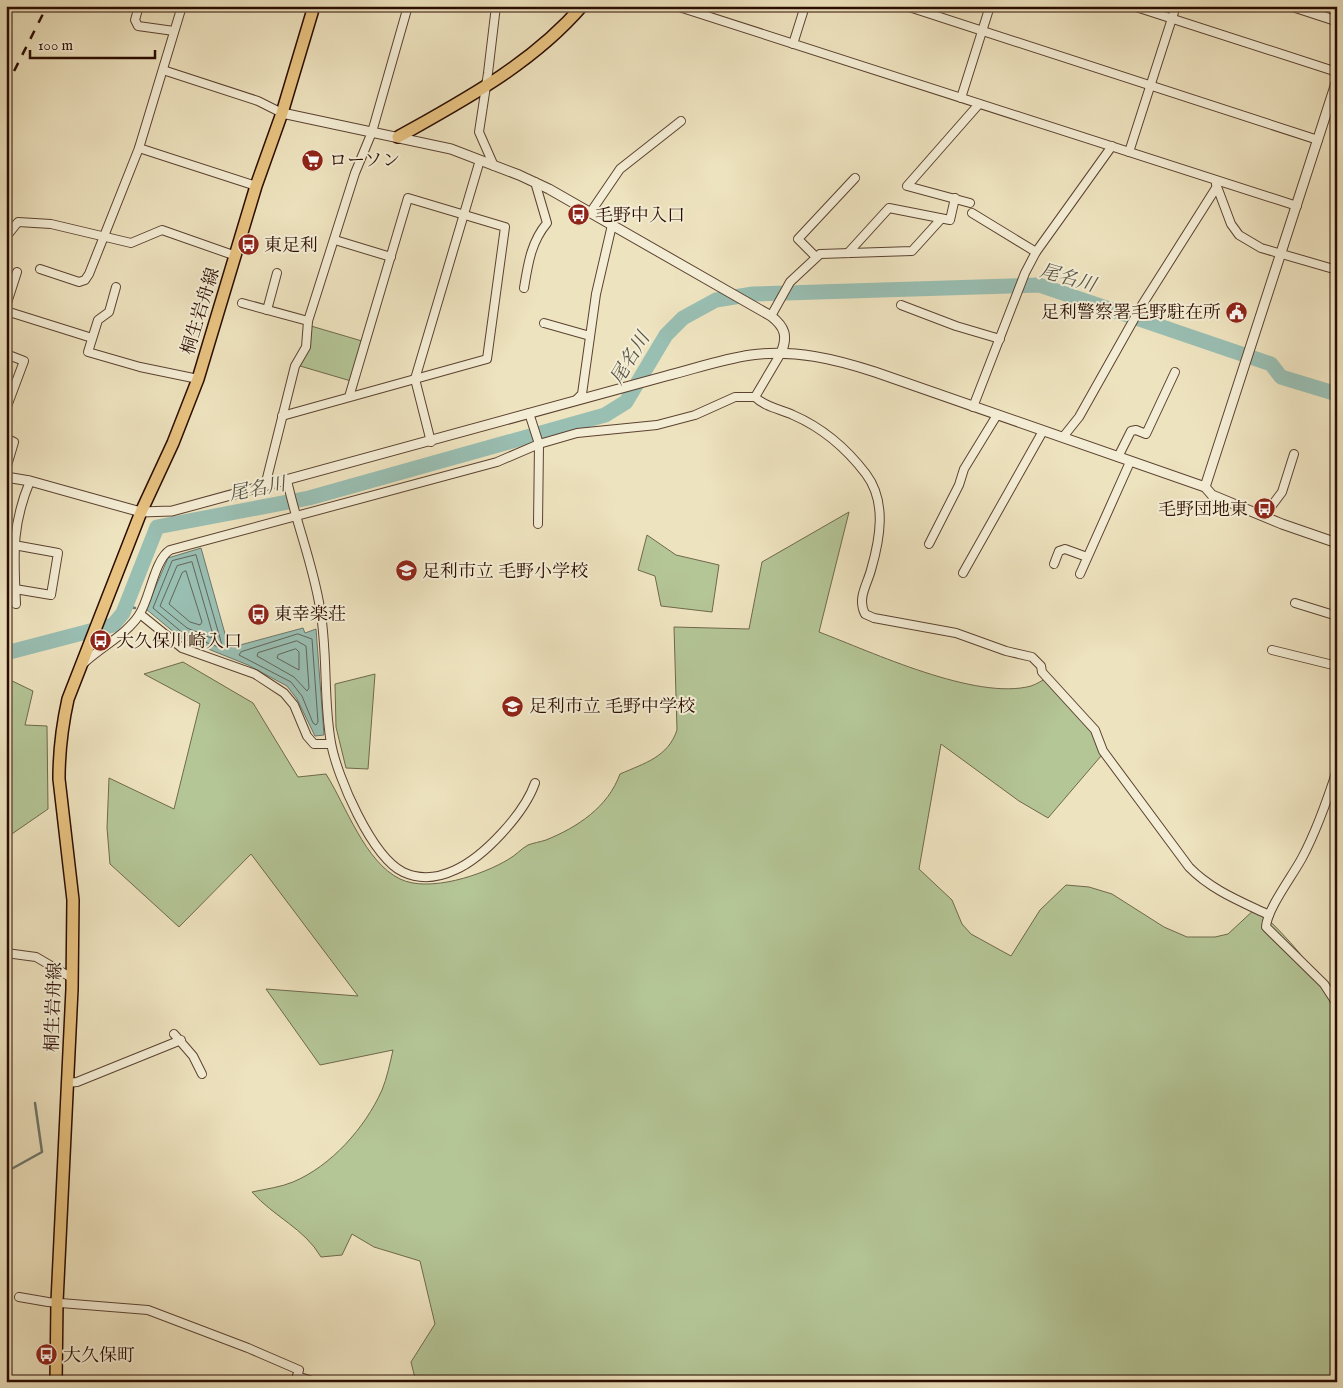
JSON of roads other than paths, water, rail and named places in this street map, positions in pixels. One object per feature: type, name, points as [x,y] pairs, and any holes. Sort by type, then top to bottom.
[{"type":"main road","name":"桐生岩舟線","points":[[56,1382],[57,1302],[72,978],[73,900],[61,802],[59,760],[68,699],[84,663],[142,512],[173,443],[198,379],[256,186],[282,113],[314,6]]},
{"type":"main road","points":[[398,137],[486,87],[529,58],[582,6]]},
{"type":"street","points":[[139,6],[135,20],[138,26],[174,31]]},
{"type":"street","points":[[40,269],[79,282],[85,280],[139,148],[182,6]]},
{"type":"street","points":[[265,486],[296,366],[306,347],[308,321],[355,173],[372,132],[408,6]]},
{"type":"street","points":[[494,166],[479,132],[496,6]]},
{"type":"street","points":[[676,6],[1112,146],[1216,184],[1297,206]]},
{"type":"street","points":[[793,44],[805,6]]},
{"type":"street","points":[[906,6],[1318,140]]},
{"type":"street","points":[[960,98],[990,6]]},
{"type":"street","points":[[1133,6],[1337,72]]},
{"type":"street","points":[[1129,152],[1176,6]]},
{"type":"street","points":[[1291,6],[1337,21]]},
{"type":"street","points":[[163,70],[258,101],[282,113],[451,149],[535,182],[722,287],[782,324],[786,342],[755,398]]},
{"type":"street","points":[[1205,487],[1282,255],[1337,80]]},
{"type":"street","points":[[970,203],[907,186],[979,104]]},
{"type":"street","points":[[590,213],[620,169],[681,121]]},
{"type":"street","points":[[973,407],[1025,273],[1036,252],[1112,146]]},
{"type":"street","points":[[139,148],[256,186]]},
{"type":"street","points":[[431,442],[415,379],[480,160]]},
{"type":"street","points":[[816,257],[798,239],[855,178]]},
{"type":"street","points":[[524,288],[529,258],[539,233],[547,223],[535,182]]},
{"type":"street","points":[[1216,184],[1238,235],[1261,248],[1337,270]]},
{"type":"street","points":[[1063,437],[1079,417],[1142,305],[1216,184]]},
{"type":"street","points":[[282,416],[487,359],[505,227],[408,198],[349,397]]},
{"type":"street","points":[[848,252],[889,208],[950,220],[954,198]]},
{"type":"street","points":[[972,213],[1036,252]]},
{"type":"street","points":[[771,316],[790,282],[820,254],[912,251],[941,219]]},
{"type":"street","points":[[6,237],[18,222],[51,224],[131,243],[162,230],[236,256]]},
{"type":"street","points":[[577,399],[582,394],[596,294],[612,225]]},
{"type":"street","points":[[335,240],[391,257]]},
{"type":"street","points":[[6,306],[17,272]]},
{"type":"street","points":[[267,310],[277,273]]},
{"type":"street","points":[[116,287],[109,312],[98,320],[88,352],[94,356],[198,379]]},
{"type":"street","points":[[242,303],[308,321]]},
{"type":"street","points":[[900,305],[956,326],[1000,339]]},
{"type":"street","points":[[6,311],[92,338]]},
{"type":"street","points":[[544,323],[590,336]]},
{"type":"street","points":[[6,477],[30,481],[142,512],[172,511],[431,442],[577,399],[736,358],[781,353],[804,354],[848,363],[1118,456],[1130,462],[1205,487],[1212,494],[1310,535],[1337,543]]},
{"type":"street","points":[[6,354],[24,361],[6,408]]},
{"type":"street","points":[[1118,456],[1131,431],[1136,430],[1146,434],[1175,372]]},
{"type":"street","points":[[84,663],[108,642],[123,634],[140,614],[162,558],[170,550],[497,462],[538,442],[577,433],[657,425],[695,415],[735,397],[755,398],[822,430],[852,458],[874,485],[881,515],[871,570],[862,597],[865,614],[874,618],[956,633],[1006,651],[1032,657],[1038,661],[1042,672],[1095,730],[1103,751],[1196,874],[1226,894],[1269,915]]},
{"type":"street","points":[[530,413],[538,442],[538,524]]},
{"type":"street","points":[[929,544],[959,485],[964,469],[997,415]]},
{"type":"street","points":[[963,573],[1044,431]]},
{"type":"street","points":[[6,438],[14,442],[6,469]]},
{"type":"street","points":[[1264,516],[1282,492],[1294,454]]},
{"type":"street","points":[[1080,574],[1130,462]]},
{"type":"street","points":[[287,480],[322,617],[331,744],[339,772],[369,835],[392,864],[412,876],[426,878],[456,870],[476,857],[526,804],[535,783]]},
{"type":"street","points":[[16,604],[15,528],[30,481]]},
{"type":"street","points":[[6,526],[15,528]]},
{"type":"street","points":[[14,545],[58,553],[51,595],[15,590]]},
{"type":"street","points":[[1054,564],[1059,551],[1065,549],[1087,557]]},
{"type":"street","points":[[1295,603],[1337,616]]},
{"type":"street","points":[[140,614],[182,648],[255,674],[284,693],[294,705],[307,736],[314,744],[323,746],[331,744]]},
{"type":"street","points":[[1272,650],[1337,666]]},
{"type":"street","points":[[1337,770],[1324,811],[1303,857],[1269,915],[1266,926],[1319,978],[1337,1004]]},
{"type":"street","points":[[6,953],[36,957],[72,978]]},
{"type":"street","points":[[174,1034],[193,1056],[202,1074]]},
{"type":"street","points":[[67,1083],[77,1082],[181,1040]]},
{"type":"street","points":[[19,1297],[148,1310],[248,1348],[299,1370],[296,1379],[315,1382]]},
{"type":"water","points":[[201,548],[229,648],[303,628],[305,633],[316,629],[324,735],[315,736],[297,699],[287,686],[248,665],[181,638],[146,609],[168,558]]},
{"type":"waterway","points":[[806,14],[809,6]]},
{"type":"waterway","name":"尾名川","points":[[6,653],[113,625],[123,613],[157,527],[309,498],[605,415],[626,402],[666,335],[683,318],[716,300],[753,294],[1039,285],[1271,364],[1281,377],[1337,394]]},
{"type":"waterway","points":[[127,606],[135,608]]},
{"type":"waterway","points":[[6,1172],[42,1152],[35,1103]]},
{"type":"railway","points":[[6,87],[47,6]]},
{"type":"place","name":"ローソン","points":[[313,160]]},
{"type":"place","name":"毛野中入口","points":[[579,215]]},
{"type":"place","name":"東足利","points":[[248,245]]},
{"type":"place","name":"足利警察署毛野駐在所","points":[[1237,312]]},
{"type":"place","name":"毛野団地東","points":[[1264,509]]},
{"type":"place","name":"足利市立 毛野小学校","points":[[406,571]]},
{"type":"place","name":"東幸楽荘","points":[[258,614]]},
{"type":"place","name":"大久保川崎入口","points":[[100,641]]},
{"type":"place","name":"足利市立 毛野中学校","points":[[513,706]]},
{"type":"place","name":"大久保町","points":[[47,1355]]}]
